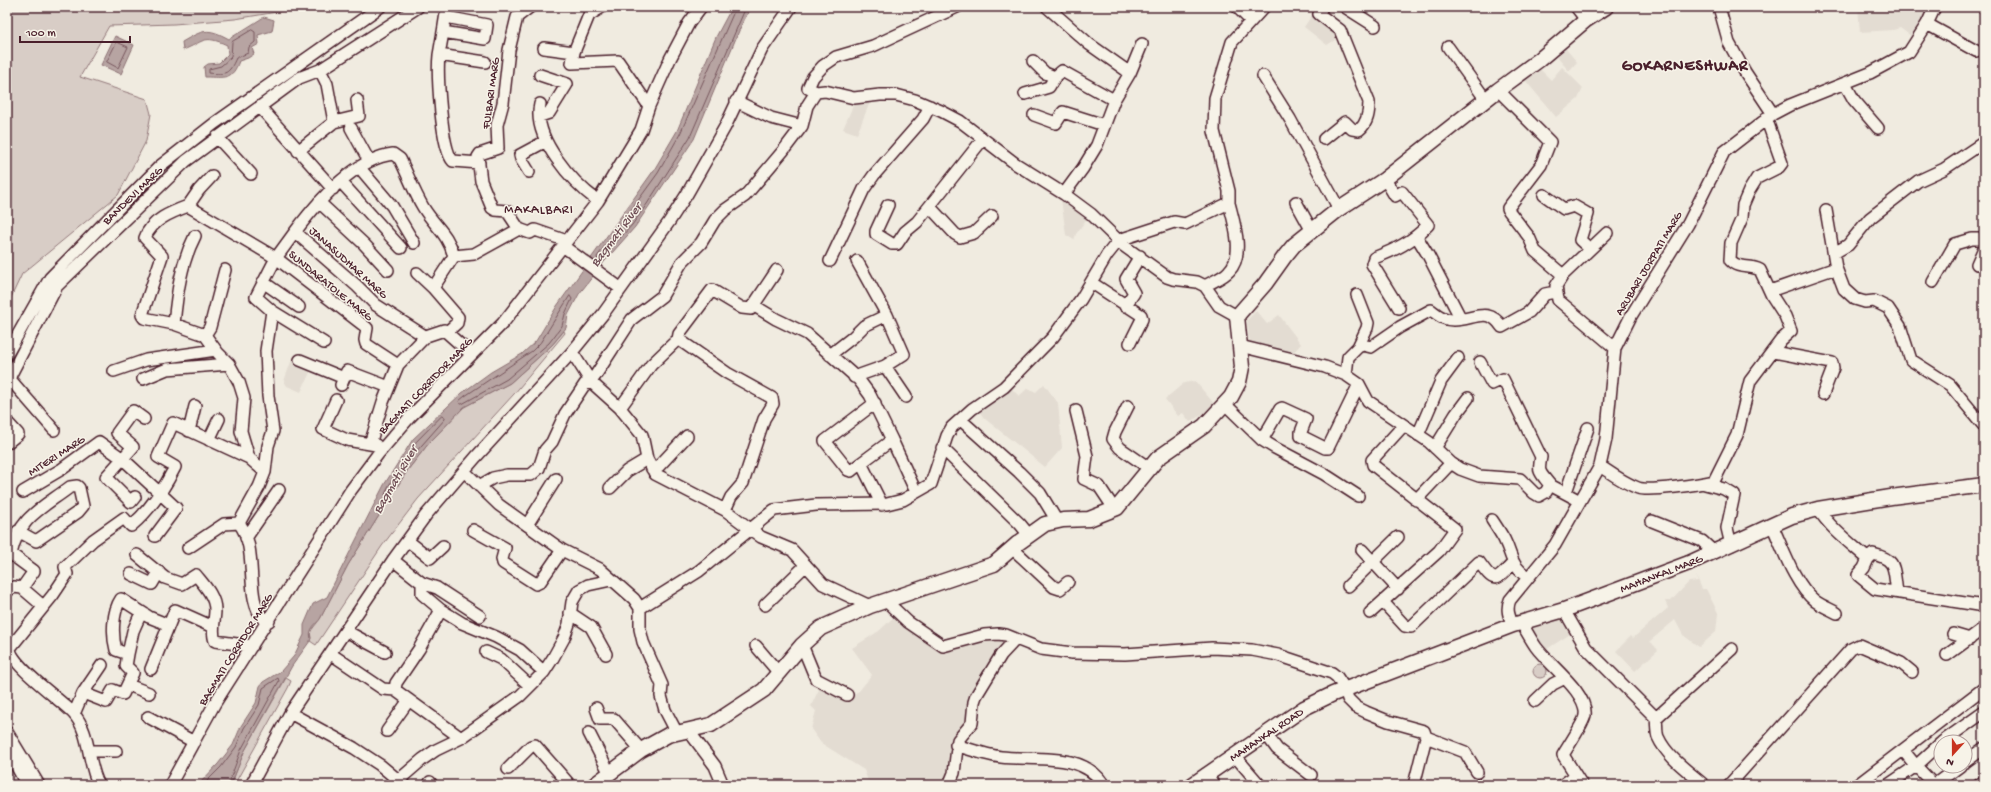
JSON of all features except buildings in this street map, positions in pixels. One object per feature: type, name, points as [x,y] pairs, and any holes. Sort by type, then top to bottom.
[{"type":"main road","points":[[594,785],[641,750],[668,735],[711,725],[727,716],[764,690],[802,645],[821,628],[885,600],[994,564],[1039,527],[1057,521],[1089,519],[1114,510],[1121,505],[1158,458],[1204,426],[1226,404],[1239,382],[1242,366],[1237,316],[1265,284],[1289,250],[1339,209],[1385,179],[1498,90],[1540,60],[1586,20],[1606,7]]},
{"type":"main road","name":"MAHANKAL MARG","points":[[1345,689],[1689,563],[1792,516],[1818,509],[1923,492],[1984,485]]},
{"type":"main road","name":"MAHANKAL ROAD","points":[[1192,785],[1210,780],[1234,755],[1304,708],[1345,689]]},
{"type":"street","points":[[7,354],[50,278],[160,166],[215,124],[380,7]]},
{"type":"street","name":"BANDEVI MARG","points":[[8,380],[57,286],[186,161],[300,78],[320,70],[418,7]]},
{"type":"street","name":"FULBARI MARG","points":[[478,163],[478,157],[480,154],[498,148],[496,125],[503,103],[509,50],[516,17],[530,7]]},
{"type":"street","points":[[602,7],[589,15],[574,52],[572,64],[618,61],[649,106]]},
{"type":"street","name":"BAGMATI CORRIDOR MARG","points":[[170,785],[215,704],[352,490],[385,446],[409,418],[431,398],[471,354],[522,302],[598,201],[641,130],[649,106],[683,35],[701,7]]},
{"type":"street","points":[[251,785],[290,713],[393,560],[426,515],[572,352],[603,314],[687,194],[725,127],[762,49],[791,7]]},
{"type":"street","points":[[957,7],[873,46],[836,57],[823,66],[813,77],[808,88],[816,92],[825,91],[854,98],[896,95],[916,100],[960,121],[1016,164],[1064,194],[1091,214],[1124,246],[1173,280],[1197,282],[1205,286],[1219,306],[1237,316]]},
{"type":"street","points":[[1047,7],[1089,44],[1130,73]]},
{"type":"street","points":[[1237,7],[1250,20]]},
{"type":"street","points":[[1205,286],[1228,273],[1236,260],[1236,232],[1229,203],[1229,191],[1214,131],[1215,98],[1232,42],[1250,20],[1264,7]]},
{"type":"street","points":[[1322,7],[1319,14],[1340,30],[1369,102],[1369,114],[1363,127],[1359,130],[1352,129],[1345,122],[1324,139]]},
{"type":"street","points":[[1345,7],[1376,26]]},
{"type":"street","points":[[1576,7],[1586,20]]},
{"type":"street","points":[[1600,466],[1626,483],[1639,489],[1662,489],[1714,481],[1737,436],[1750,381],[1791,331],[1783,312],[1770,291],[1760,270],[1757,268],[1740,267],[1730,260],[1731,243],[1742,218],[1744,205],[1749,191],[1758,178],[1779,167],[1782,163],[1769,116],[1729,43],[1719,7]]},
{"type":"street","name":"ARUBARI JORPATI MARG","points":[[1517,625],[1508,615],[1508,604],[1555,545],[1600,466],[1606,439],[1615,348],[1631,316],[1688,224],[1724,152],[1769,116],[1790,105],[1845,84],[1898,60],[1909,52],[1927,24],[1935,7]]},
{"type":"street","points":[[443,32],[485,39],[487,25],[446,12],[439,55],[438,67],[440,76],[439,98],[448,152],[453,161],[478,163],[481,181],[492,208],[495,210],[507,211],[519,229],[530,234],[535,230],[565,244],[577,256],[620,288]]},
{"type":"street","points":[[1927,24],[1976,51]]},
{"type":"street","points":[[1064,194],[1090,157],[1114,100],[1130,73],[1142,44]]},
{"type":"street","points":[[1448,47],[1486,100]]},
{"type":"street","points":[[544,48],[574,52]]},
{"type":"street","points":[[439,55],[485,62]]},
{"type":"street","points":[[1033,61],[1045,73],[1055,78]]},
{"type":"street","points":[[320,70],[327,84],[332,117]]},
{"type":"street","points":[[1025,94],[1049,87],[1062,71],[1114,100]]},
{"type":"street","points":[[540,75],[567,84],[549,113],[540,116]]},
{"type":"street","points":[[1263,76],[1290,119],[1339,209]]},
{"type":"street","points":[[1845,84],[1854,100],[1878,128]]},
{"type":"street","points":[[1498,90],[1550,142],[1541,165],[1508,208],[1529,237],[1532,247],[1563,275]]},
{"type":"street","points":[[479,486],[493,478],[507,475],[531,476],[539,468],[545,450],[552,442],[565,414],[585,384],[591,382],[632,319],[662,296],[682,262],[701,243],[715,220],[725,210],[745,196],[791,141],[802,126],[807,106],[816,92]]},
{"type":"street","points":[[298,151],[332,117],[359,116],[357,100]]},
{"type":"street","points":[[736,102],[772,118],[802,126]]},
{"type":"street","points":[[540,104],[538,110],[540,116],[540,126],[546,141],[566,173],[583,190],[598,201]]},
{"type":"street","points":[[830,261],[864,189],[874,175],[923,119],[930,106]]},
{"type":"street","points":[[260,107],[298,151],[337,185],[401,248]]},
{"type":"street","points":[[1034,115],[1056,123],[1064,112],[1104,125]]},
{"type":"street","points":[[351,128],[369,161]]},
{"type":"street","points":[[217,137],[251,174]]},
{"type":"street","points":[[888,205],[876,234],[892,244],[897,244],[905,232],[918,222],[983,139]]},
{"type":"street","points":[[529,172],[521,160],[520,155],[546,141]]},
{"type":"street","points":[[1834,253],[1848,245],[1870,218],[1918,181],[1944,169],[1984,142]]},
{"type":"street","name":"JANASUDHAR MARG","points":[[272,311],[256,297],[276,258],[319,202],[359,167],[381,156],[393,154],[400,159],[422,206],[436,226],[440,228],[450,244],[454,256]]},
{"type":"street","points":[[359,167],[392,206],[414,243]]},
{"type":"street","points":[[212,176],[199,190],[188,206],[174,211],[160,219],[145,238],[162,256],[142,315],[144,318],[174,324],[205,335],[229,364],[239,382],[244,398],[242,431],[249,458]]},
{"type":"street","points":[[1385,179],[1395,196],[1402,192],[1428,225],[1417,237],[1398,249],[1374,258],[1372,261],[1372,264],[1399,308]]},
{"type":"street","points":[[1544,195],[1564,209],[1574,206],[1588,214],[1580,240],[1590,249]]},
{"type":"street","name":"JANASUDHAR MARG","points":[[319,202],[364,244],[388,270]]},
{"type":"street","points":[[1296,202],[1312,231]]},
{"type":"street","points":[[640,608],[699,571],[774,510],[816,505],[882,505],[903,500],[931,484],[942,448],[952,427],[972,409],[1004,387],[1053,336],[1092,283],[1105,259],[1118,240],[1174,222],[1185,224],[1229,203]]},
{"type":"street","points":[[188,206],[276,258]]},
{"type":"street","points":[[930,207],[955,234],[960,237],[974,233],[992,216]]},
{"type":"street","points":[[1826,210],[1836,268],[1840,281],[1848,294],[1855,299],[1865,302],[1874,301],[1888,308],[1900,326],[1911,360],[1950,385],[1984,426]]},
{"type":"street","points":[[433,288],[454,256],[474,254],[519,229]]},
{"type":"street","name":"JANASUDHAR MARG","points":[[295,232],[357,286],[376,305],[426,336]]},
{"type":"street","points":[[1607,233],[1563,275],[1556,286],[1555,292],[1558,300],[1564,306],[1615,348]]},
{"type":"street","points":[[174,324],[182,272],[188,249],[195,236]]},
{"type":"street","points":[[1417,237],[1461,319]]},
{"type":"street","points":[[1933,282],[1955,244],[1972,239],[1984,239]]},
{"type":"street","points":[[1977,264],[1984,248]]},
{"type":"street","points":[[1125,306],[1134,292],[1126,279],[1140,256]]},
{"type":"street","name":"SUNDARATOLE MARG","points":[[276,258],[367,328],[365,340],[366,344],[398,365]]},
{"type":"street","points":[[854,377],[884,366],[904,354],[887,315],[857,261]]},
{"type":"street","points":[[1770,291],[1836,268]]},
{"type":"street","points":[[205,335],[210,327],[225,270]]},
{"type":"street","points":[[620,408],[651,365],[678,339],[679,334],[712,290],[742,308],[750,309],[778,270]]},
{"type":"street","points":[[370,444],[398,365],[426,336],[444,331],[457,324],[458,317],[433,288],[417,273]]},
{"type":"street","points":[[263,282],[299,307]]},
{"type":"street","points":[[1092,283],[1141,316],[1142,319],[1130,343]]},
{"type":"street","points":[[1358,347],[1371,347],[1400,327],[1430,310],[1442,318],[1453,320],[1484,315],[1494,317],[1502,327],[1529,312],[1545,294],[1555,292]]},
{"type":"street","points":[[1346,374],[1348,357],[1358,347],[1366,333],[1368,323],[1357,295]]},
{"type":"street","points":[[754,305],[776,319],[807,334],[854,377],[870,395],[916,492]]},
{"type":"street","points":[[269,621],[264,620],[257,608],[252,564],[246,538],[240,523],[259,487],[265,472],[268,446],[274,431],[268,396],[266,351],[272,311],[324,343]]},
{"type":"street","points":[[830,355],[854,337],[864,326],[887,315]]},
{"type":"street","points":[[444,331],[471,354]]},
{"type":"street","points":[[678,339],[727,373],[772,398],[773,404],[764,419],[742,483],[731,497],[725,510]]},
{"type":"street","points":[[1240,346],[1325,367],[1346,374],[1359,384],[1368,401],[1418,435],[1435,448],[1451,464],[1460,469],[1479,476],[1520,479],[1539,496],[1546,492],[1550,485]]},
{"type":"street","points":[[114,371],[146,360],[216,350]]},
{"type":"street","points":[[572,352],[591,382],[620,408],[642,435],[645,441],[649,464],[655,474],[725,510],[761,536],[792,550],[823,584],[870,606]]},
{"type":"street","points":[[1773,352],[1832,363],[1833,368],[1823,394]]},
{"type":"street","points":[[1418,435],[1441,381],[1458,358]]},
{"type":"street","points":[[300,360],[343,382],[347,371],[389,387]]},
{"type":"street","points":[[1480,362],[1492,384],[1503,378],[1542,456],[1538,465],[1539,469],[1550,485],[1566,492],[1580,501]]},
{"type":"street","points":[[143,379],[167,369],[229,364]]},
{"type":"street","points":[[884,366],[906,397]]},
{"type":"street","points":[[8,380],[54,430]]},
{"type":"street","points":[[1262,440],[1282,408],[1306,419],[1301,432],[1304,438],[1328,448],[1359,384]]},
{"type":"street","points":[[1435,448],[1456,414],[1468,398]]},
{"type":"street","points":[[336,400],[323,429],[347,440],[385,446]]},
{"type":"street","points":[[875,403],[825,441],[848,470],[851,471],[892,440]]},
{"type":"street","points":[[1226,404],[1262,440],[1324,474],[1358,496]]},
{"type":"street","points":[[189,431],[195,406]]},
{"type":"street","points":[[1128,406],[1114,432],[1113,439],[1120,448],[1149,468]]},
{"type":"street","points":[[135,497],[131,502],[106,477],[133,447],[116,433],[134,411],[144,419]]},
{"type":"street","points":[[1076,412],[1087,456],[1084,479],[1099,486],[1114,510]]},
{"type":"street","points":[[209,440],[219,419]]},
{"type":"street","points":[[961,420],[1040,493],[1057,521]]},
{"type":"street","points":[[7,422],[18,433],[17,436],[7,443]]},
{"type":"street","points":[[99,785],[83,731],[74,714],[20,666],[10,654],[10,648],[42,606],[53,595],[67,574],[65,567],[88,545],[124,518],[131,526],[143,516],[161,493],[175,467],[158,457],[173,423],[249,458],[265,472]]},
{"type":"street","points":[[1370,613],[1439,551],[1455,529],[1416,500],[1371,462],[1403,426]]},
{"type":"street","points":[[1566,492],[1588,428]]},
{"type":"street","points":[[610,488],[627,471],[649,464],[659,466],[687,436]]},
{"type":"street","name":"MITERI MARG","points":[[23,492],[62,469],[99,442],[123,459],[161,493],[180,507],[155,536]]},
{"type":"street","points":[[942,448],[1020,524],[1029,535]]},
{"type":"street","points":[[861,463],[882,505]]},
{"type":"street","points":[[1416,500],[1451,464]]},
{"type":"street","points":[[464,471],[499,505],[562,550],[600,570],[634,599],[640,608],[640,629],[643,642],[662,685],[661,696],[665,710],[682,731],[715,766],[723,785]]},
{"type":"street","points":[[527,525],[556,479]]},
{"type":"street","points":[[1704,483],[1724,489],[1734,495],[1727,528],[1731,545]]},
{"type":"street","points":[[18,531],[36,541],[78,512],[84,506],[79,488],[77,486],[70,487],[32,516],[18,531],[11,554],[34,571],[22,588]]},
{"type":"street","points":[[246,538],[279,490]]},
{"type":"street","points":[[1818,509],[1837,533],[1868,559]]},
{"type":"street","points":[[1492,520],[1504,540],[1516,568],[1528,578]]},
{"type":"street","points":[[1652,521],[1702,541],[1714,552]]},
{"type":"street","points":[[188,548],[224,524],[240,523]]},
{"type":"street","points":[[1772,526],[1793,572],[1809,595],[1816,601],[1837,613]]},
{"type":"street","points":[[473,530],[505,548],[502,559],[503,563],[536,584],[540,582],[562,550]]},
{"type":"street","points":[[1348,586],[1398,537]]},
{"type":"street","points":[[408,541],[430,558],[443,546]]},
{"type":"street","points":[[1012,548],[1054,587],[1060,588],[1068,582]]},
{"type":"street","points":[[1362,550],[1398,589]]},
{"type":"street","points":[[1898,592],[1891,561],[1886,557],[1873,554],[1858,575],[1875,589],[1984,606]]},
{"type":"street","points":[[137,555],[165,578],[182,584],[196,575],[205,585],[214,601],[215,610],[213,627],[215,641],[252,646]]},
{"type":"street","points":[[393,560],[422,583],[437,588],[480,616]]},
{"type":"street","points":[[1383,602],[1405,626],[1411,627],[1480,562],[1490,577],[1494,578],[1498,578],[1513,563]]},
{"type":"street","points":[[765,604],[806,565]]},
{"type":"street","points":[[131,574],[152,584],[159,572]]},
{"type":"street","points":[[290,713],[347,744],[399,783],[411,768],[436,750],[461,738],[520,696],[544,672],[564,638],[572,602],[579,590],[588,585],[611,580]]},
{"type":"street","points":[[422,583],[422,594],[441,610],[462,623],[496,637],[520,650],[544,672]]},
{"type":"street","points":[[7,591],[14,587],[22,588],[42,606]]},
{"type":"street","points":[[128,654],[116,650],[114,642],[115,613],[119,601],[122,600],[141,613],[168,625]]},
{"type":"street","points":[[885,600],[908,622],[943,646],[984,635],[1006,635],[1041,649],[1072,652],[1125,654],[1212,648],[1252,650],[1278,655],[1332,673],[1337,677],[1345,689],[1348,699],[1356,706],[1388,721],[1424,731],[1426,737],[1414,785]]},
{"type":"street","points":[[151,669],[175,610],[213,627]]},
{"type":"street","points":[[395,690],[396,683],[419,649],[441,610]]},
{"type":"street","points":[[1564,610],[1586,648],[1656,718],[1657,735],[1675,760],[1704,785]]},
{"type":"street","points":[[83,693],[106,702],[113,690],[122,694],[133,673],[126,666],[133,631],[141,613]]},
{"type":"street","points":[[570,613],[591,627],[606,654]]},
{"type":"street","points":[[1517,625],[1565,678],[1585,704],[1585,716],[1583,723],[1575,732],[1562,755],[1578,780],[1562,785]]},
{"type":"street","points":[[1947,655],[1984,628]]},
{"type":"street","points":[[346,631],[385,652]]},
{"type":"street","points":[[1953,634],[1970,639]]},
{"type":"street","points":[[949,785],[954,773],[956,745],[959,737],[972,723],[976,696],[1001,655],[1016,639]]},
{"type":"street","points":[[802,645],[816,679],[847,695]]},
{"type":"street","points":[[1729,785],[1851,649],[1858,645],[1901,663],[1912,672]]},
{"type":"street","points":[[756,646],[779,673]]},
{"type":"street","points":[[1656,718],[1732,649]]},
{"type":"street","points":[[486,652],[501,659],[530,686]]},
{"type":"street","points":[[330,654],[383,688],[395,690],[461,738]]},
{"type":"street","points":[[74,714],[83,693],[102,665]]},
{"type":"street","points":[[1535,701],[1553,684],[1565,678]]},
{"type":"street","points":[[128,685],[149,693]]},
{"type":"street","points":[[1858,785],[1984,688]]},
{"type":"street","points":[[387,731],[409,700]]},
{"type":"street","points":[[596,708],[600,719],[614,719],[641,750]]},
{"type":"street","points":[[1954,734],[1984,712]]},
{"type":"street","points":[[148,717],[194,742]]},
{"type":"street","points":[[7,732],[39,785]]},
{"type":"street","points":[[589,733],[610,774]]},
{"type":"street","points":[[1266,734],[1277,749],[1311,775]]},
{"type":"street","points":[[1426,737],[1465,752],[1477,772]]},
{"type":"street","points":[[508,769],[531,746],[536,745],[570,785]]},
{"type":"street","points":[[956,745],[1002,757],[1058,760],[1092,771],[1098,776],[1104,785]]},
{"type":"street","points":[[1973,756],[1984,748]]},
{"type":"street","points":[[7,749],[26,785]]},
{"type":"street","points":[[1903,750],[1934,785],[1949,774]]},
{"type":"street","points":[[89,751],[116,751]]},
{"type":"street","points":[[1888,785],[1916,766],[1933,751]]},
{"type":"street","points":[[1234,755],[1260,785]]},
{"type":"street","points":[[1979,785],[1984,781]]},
{"type":"shaded area","points":[[7,7],[307,7],[235,19],[174,24],[109,26],[80,77],[147,99],[151,114],[146,141],[118,195],[22,274],[7,306]]},
{"type":"shaded area","points":[[1858,7],[1928,7],[1919,26],[1911,36],[1900,28],[1893,30],[1860,32]]},
{"type":"shaded area","points":[[1312,15],[1323,17],[1338,32],[1335,40],[1327,45],[1304,27]]},
{"type":"shaded area","points":[[1566,49],[1577,62],[1569,71],[1557,57]]},
{"type":"shaded area","points":[[1562,67],[1583,88],[1578,99],[1556,117],[1525,80],[1539,68],[1551,80]]},
{"type":"shaded area","points":[[855,101],[870,102],[857,134],[843,129]]},
{"type":"shaded area","points":[[1061,199],[1088,217],[1076,234],[1074,240],[1066,235]]},
{"type":"shaded area","points":[[1256,311],[1267,324],[1279,315],[1301,344],[1290,356],[1250,346],[1247,320]]},
{"type":"shaded area","points":[[564,331],[565,333],[514,394],[418,499],[382,546],[316,645],[310,641],[310,632],[320,619],[348,565],[407,471],[429,443],[464,407],[510,383],[552,345]]},
{"type":"shaded area","points":[[292,359],[312,368],[301,392],[287,386],[284,381]]},
{"type":"shaded area","points":[[1195,381],[1216,406],[1190,422],[1183,413],[1178,416],[1165,399],[1184,383]]},
{"type":"shaded area","points":[[1044,384],[1058,403],[1062,448],[1045,467],[984,418],[979,411],[1008,385],[1019,396],[1028,388],[1036,392]]},
{"type":"shaded area","points":[[1696,575],[1702,589],[1706,589],[1718,613],[1716,632],[1699,647],[1683,635],[1675,620],[1650,641],[1658,650],[1635,671],[1616,651],[1631,636],[1633,638],[1668,608],[1665,601],[1671,601],[1689,582],[1698,581]]},
{"type":"shaded area","points":[[1560,612],[1572,633],[1542,652],[1527,628]]},
{"type":"shaded area","points":[[896,615],[941,649],[996,637],[1008,646],[970,720],[952,741],[949,777],[944,785],[876,785],[868,781],[864,770],[821,743],[811,729],[816,711],[811,706],[820,687],[846,698],[859,691],[872,675],[852,648],[879,631]]},
{"type":"shaded area","points":[[1537,664],[1543,664],[1547,668],[1547,674],[1543,678],[1537,678],[1533,674],[1533,668]]},
{"type":"shaded area","points":[[286,678],[291,681],[288,688],[234,785],[231,785],[244,752]]},
{"type":"shaded area","points":[[7,742],[34,785],[7,785]]},
{"type":"water","name":"Bagmati River","points":[[732,7],[751,7],[741,26],[694,139],[635,227],[604,262],[579,294],[568,315],[566,328],[552,345],[510,383],[464,407],[429,443],[407,471],[348,565],[320,619],[313,626],[310,634],[310,641],[292,666],[244,752],[231,785],[198,785],[218,764],[233,745],[241,726],[256,703],[260,686],[263,682],[281,671],[294,656],[304,635],[304,625],[313,604],[327,597],[384,485],[413,439],[462,393],[491,372],[522,354],[536,341],[557,306],[654,170],[677,131],[716,37]]},
{"type":"water","points":[[264,17],[274,20],[272,31],[258,35],[259,44],[252,48],[254,54],[239,61],[230,75],[222,77],[205,77],[204,67],[208,64],[219,63],[228,54],[227,45],[213,40],[204,40],[183,50],[182,42],[195,35],[210,32],[222,35],[229,39]]},
{"type":"water","points":[[115,36],[134,45],[121,74],[101,65]]},
{"type":"district","name":"GOKARNESHWAR","points":[[1685,64]]},
{"type":"district","name":"MAKALBARI","points":[[539,208]]}]
